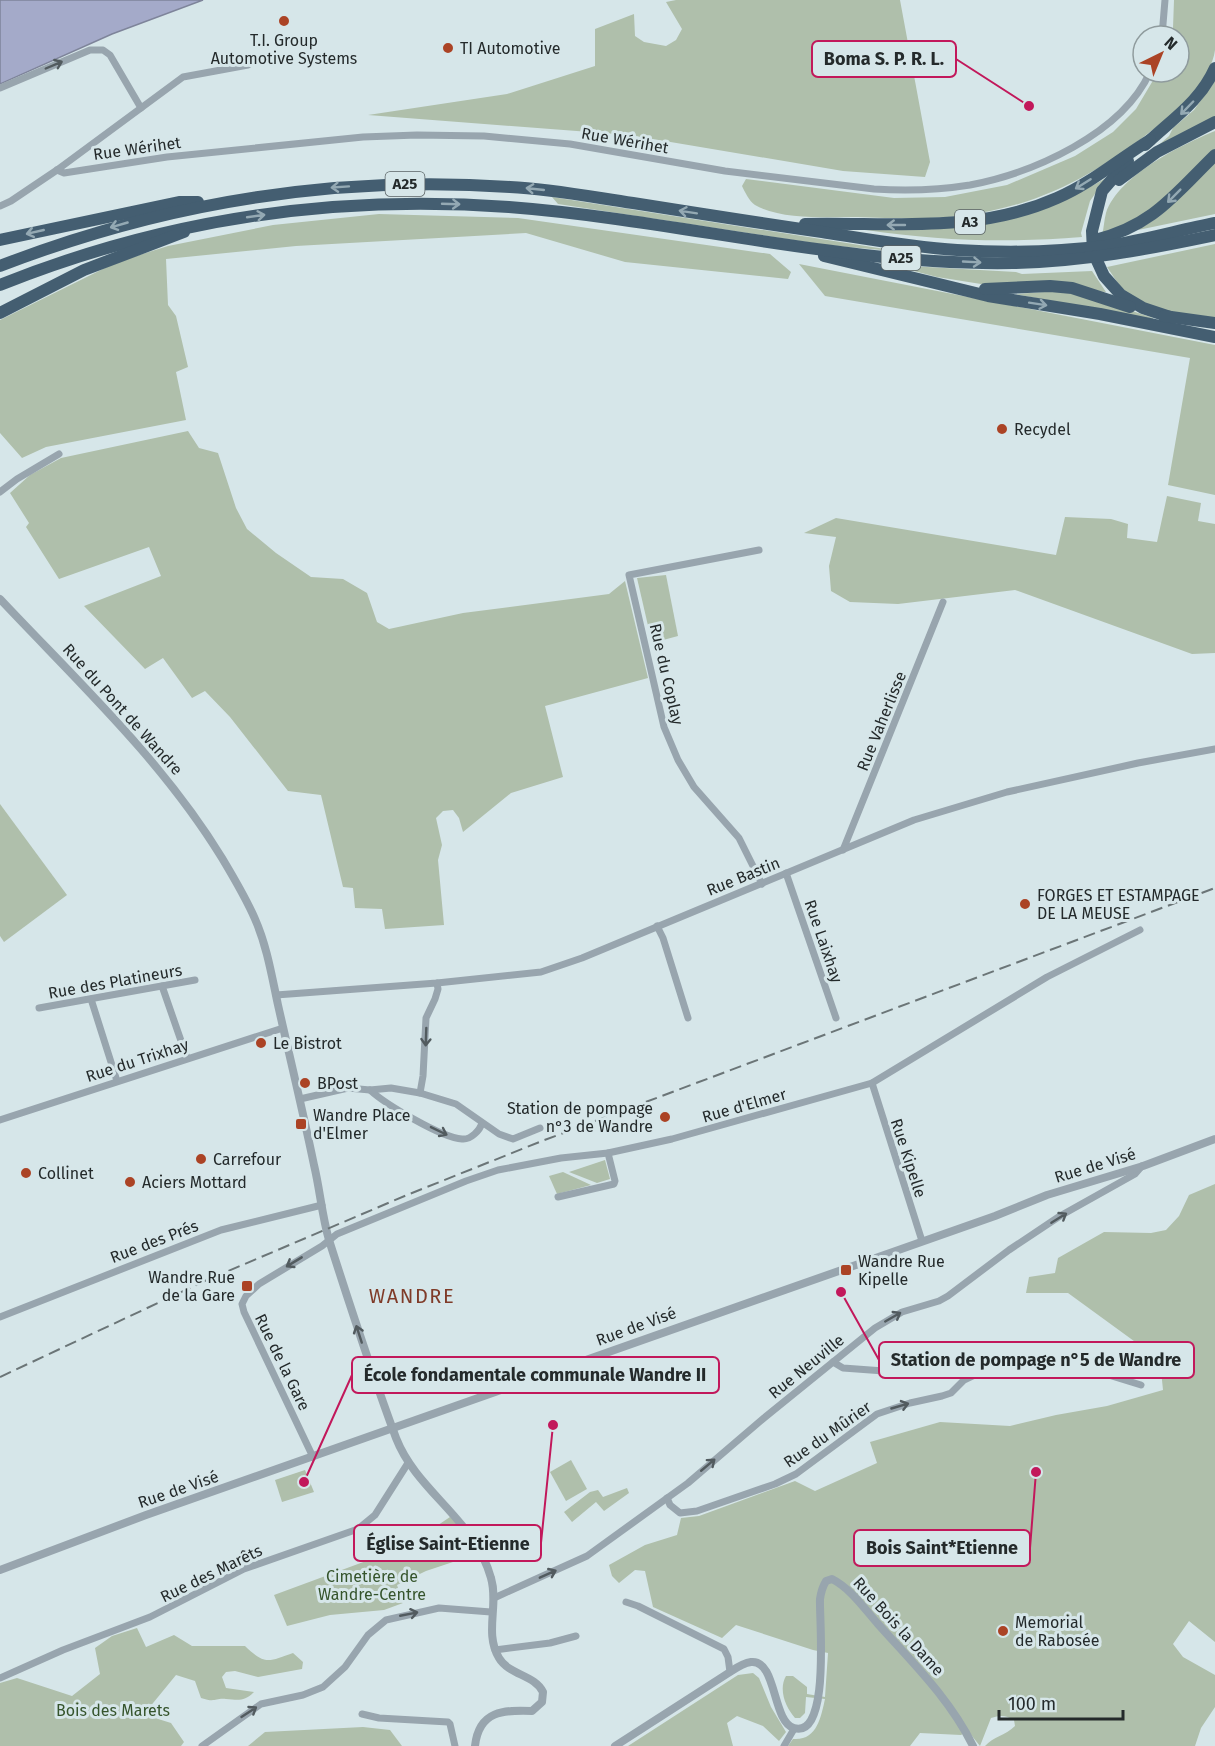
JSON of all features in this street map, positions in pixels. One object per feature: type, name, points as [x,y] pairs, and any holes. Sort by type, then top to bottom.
[{"type":"highway","name":"A3","points":[[1170,317],[1143,308],[1110,285],[1096,261],[1092,245],[1096,212],[1102,191],[1119,170],[1189,106],[1205,86],[1215,68]]},
{"type":"highway","points":[[1096,212],[1113,187],[1140,163],[1166,146],[1215,122]]},
{"type":"highway","name":"A3","points":[[770,225],[928,225],[995,218],[1028,209],[1065,194],[1150,140]]},
{"type":"highway","points":[[1053,250],[1110,237],[1137,226],[1161,208],[1215,155]]},
{"type":"highway","name":"A25","points":[[0,266],[102,230],[217,203],[266,194],[342,186],[482,185],[566,193],[937,248],[1010,252],[1108,245],[1215,223]]},
{"type":"highway","name":"A25","points":[[0,240],[179,202],[217,203]]},
{"type":"highway","name":"A25","points":[[0,285],[88,253],[147,236],[265,214],[346,206],[448,204],[510,207],[585,215],[761,242],[875,256],[1014,263],[1108,256],[1215,235]]},
{"type":"highway","name":"A25","points":[[0,313],[84,270],[166,241],[199,225]]},
{"type":"highway","name":"A3","points":[[787,245],[838,260],[988,296],[1100,314],[1215,337]]},
{"type":"highway","name":"A3","points":[[960,288],[997,290],[1050,286],[1072,288],[1140,311],[1215,323]]},
{"type":"street","points":[[1163,24],[1165,0]]},
{"type":"street","points":[[0,88],[90,50],[103,50],[110,55],[141,108]]},
{"type":"street","name":"Rue Wérihet","points":[[0,206],[57,170],[183,77],[248,64]]},
{"type":"street","name":"Rue Wérihet","points":[[57,170],[64,172],[167,157],[363,137],[484,136],[570,144],[725,171],[874,189],[893,191],[940,188],[971,184],[1003,175],[1071,148],[1090,137],[1123,110],[1137,95],[1143,84]]},
{"type":"street","points":[[0,492],[59,454]]},
{"type":"street","name":"Rue du Coplay","points":[[759,550],[629,574],[664,727],[678,760],[694,787],[739,838],[762,884]]},
{"type":"street","name":"Rue du Pont de Wandre","points":[[0,599],[148,755],[186,802],[241,889],[256,921],[276,995],[329,1239],[361,1341],[408,1463],[469,1532],[491,1578],[494,1598]]},
{"type":"street","name":"Rue Vaherlisse","points":[[843,850],[943,602]]},
{"type":"street","name":"Rue Bastin","points":[[276,995],[436,983],[541,972],[582,958],[914,820],[1007,792],[1138,763],[1215,749]]},
{"type":"street","name":"Rue Laixhay","points":[[786,873],[836,1018]]},
{"type":"street","points":[[657,926],[663,938],[688,1018]]},
{"type":"street","name":"Rue d'Elmer","points":[[244,1312],[242,1304],[246,1296],[259,1284],[322,1246],[337,1234],[400,1207],[498,1170],[561,1158],[608,1153],[672,1139],[872,1083],[1047,977],[1140,930]]},
{"type":"street","name":"Rue des Platineurs","points":[[39,1008],[195,980]]},
{"type":"street","points":[[420,1093],[426,1018],[438,989],[436,983]]},
{"type":"street","points":[[162,986],[187,1058]]},
{"type":"street","points":[[91,999],[117,1081]]},
{"type":"street","name":"Rue du Trixhay","points":[[0,1120],[283,1028]]},
{"type":"street","name":"Rue Kipelle","points":[[872,1083],[922,1241]]},
{"type":"street","points":[[300,1099],[348,1088],[370,1090],[391,1088],[420,1093],[456,1104],[499,1134],[513,1139],[540,1128]]},
{"type":"street","points":[[370,1090],[442,1133],[461,1140],[480,1129],[482,1123]]},
{"type":"street","name":"Rue de Visé","points":[[0,1570],[146,1515],[1047,1196],[1143,1166],[1215,1139]]},
{"type":"street","points":[[558,1197],[614,1184],[608,1153]]},
{"type":"street","name":"Rue Neuville","points":[[494,1598],[587,1556],[666,1498],[875,1328],[902,1312],[948,1296],[1009,1250],[1060,1216],[1135,1174],[1143,1166]]},
{"type":"street","name":"Rue des Prés","points":[[0,1317],[221,1230],[322,1205]]},
{"type":"street","name":"Rue de la Gare","points":[[244,1312],[313,1457]]},
{"type":"street","points":[[833,1362],[843,1368],[884,1371],[953,1364],[993,1362],[1029,1366],[1063,1361],[1141,1385]]},
{"type":"street","name":"Rue du Mûrier","points":[[666,1498],[670,1505],[680,1513],[697,1511],[775,1484],[796,1474],[877,1414],[951,1393],[957,1385],[974,1376],[1004,1365]]},
{"type":"street","name":"Rue des Marêts","points":[[0,1678],[63,1650],[150,1617],[244,1569],[358,1529],[375,1515],[408,1463]]},
{"type":"street","name":"Rue Bois la Dame","points":[[784,1746],[794,1729],[802,1728],[809,1723],[816,1705],[823,1664],[820,1596],[826,1581],[832,1579],[847,1591],[933,1686],[963,1724],[973,1746]]},
{"type":"street","points":[[475,1746],[481,1726],[489,1718],[499,1712],[511,1710],[532,1711],[538,1707],[543,1696],[541,1687],[507,1668],[495,1650],[491,1635],[491,1612],[494,1598]]},
{"type":"street","points":[[626,1602],[724,1649],[728,1657],[730,1672]]},
{"type":"street","points":[[202,1746],[261,1704],[303,1695],[326,1684],[345,1667],[368,1635],[386,1620],[439,1608],[491,1612]]},
{"type":"street","points":[[495,1650],[576,1636]]},
{"type":"street","points":[[615,1746],[730,1672],[750,1662],[760,1665],[766,1671],[784,1720],[794,1729]]},
{"type":"street","points":[[362,1714],[379,1718],[448,1722],[455,1746]]},
{"type":"green space","points":[[676,0],[900,0],[930,162],[925,177],[843,171],[629,135],[368,115],[507,94],[595,66],[595,29],[634,14],[635,36],[644,42],[666,46],[676,40],[682,29],[666,2]]},
{"type":"green space","points":[[1174,0],[1215,0],[1215,50],[1208,72],[1194,92],[1136,143],[1089,173],[1041,196],[987,212],[958,216],[805,217],[778,213],[755,205],[742,186],[746,179],[894,198],[945,197],[1007,185],[1075,156],[1113,132],[1136,109],[1151,84],[1191,84],[1191,24],[1173,24]]},
{"type":"green space","points":[[1215,81],[1215,118],[1153,150],[1194,110]]},
{"type":"green space","points":[[1215,131],[1215,149],[1154,210],[1102,235],[1106,213],[1113,199],[1137,174],[1185,144]]},
{"type":"green space","points":[[1215,161],[1215,214],[1138,230],[1160,216]]},
{"type":"green space","points":[[1106,178],[1090,201],[1081,233],[1082,237],[974,240],[921,237],[866,230],[915,230],[1083,191]]},
{"type":"green space","points":[[552,197],[904,252],[826,245],[558,204]]},
{"type":"green space","points":[[379,214],[518,218],[770,254],[791,272],[788,279],[625,262],[526,233],[296,246],[166,259],[168,305],[176,316],[188,367],[176,372],[186,420],[46,447],[22,458],[0,433],[0,320],[117,262],[168,246],[273,225]]},
{"type":"green space","points":[[1215,244],[1215,318],[1178,313],[1140,301],[1121,287],[1107,267]]},
{"type":"green space","points":[[799,264],[1215,345],[1215,495],[1168,485],[1190,358],[825,296]]},
{"type":"green space","points":[[891,265],[1022,274],[1092,271],[1106,292],[981,284],[937,277]]},
{"type":"green space","points":[[1058,291],[1088,296],[1153,318],[1153,320],[1015,294]]},
{"type":"green space","points":[[188,431],[199,448],[218,453],[236,508],[247,529],[311,577],[343,579],[367,593],[377,622],[389,629],[463,613],[609,594],[625,581],[648,678],[545,706],[563,777],[511,793],[463,832],[459,818],[453,810],[443,811],[436,818],[442,845],[438,860],[444,925],[385,929],[382,909],[355,908],[353,888],[343,887],[321,795],[288,791],[230,717],[205,691],[192,698],[163,658],[145,669],[84,606],[161,576],[149,547],[59,579],[26,527],[29,523],[10,493],[30,475],[61,458]]},
{"type":"green space","points":[[1167,496],[1201,503],[1198,521],[1215,524],[1215,653],[1192,654],[1015,590],[898,604],[850,602],[831,591],[829,566],[836,537],[804,533],[836,518],[1056,555],[1065,517],[1111,519],[1128,524],[1127,538],[1157,542]]},
{"type":"green space","points":[[666,575],[678,636],[652,643],[637,578]]},
{"type":"green space","points":[[0,804],[67,895],[4,942],[0,936]]},
{"type":"green space","points":[[605,1160],[610,1179],[597,1183],[569,1172]]},
{"type":"green space","points":[[563,1172],[591,1185],[557,1194],[549,1176]]},
{"type":"green space","points":[[1215,1184],[1215,1642],[1189,1621],[1173,1644],[1183,1657],[1215,1675],[1215,1707],[1201,1728],[1195,1746],[985,1746],[1015,1726],[1014,1720],[1000,1716],[991,1718],[980,1746],[968,1731],[961,1735],[920,1733],[910,1746],[788,1746],[793,1739],[801,1739],[813,1732],[825,1699],[806,1697],[805,1713],[800,1718],[795,1718],[784,1698],[783,1687],[786,1676],[793,1676],[807,1687],[807,1694],[825,1697],[828,1653],[736,1625],[722,1638],[653,1607],[645,1571],[635,1570],[619,1583],[612,1576],[609,1565],[645,1545],[677,1535],[681,1518],[699,1516],[795,1481],[815,1491],[877,1463],[870,1442],[940,1422],[1010,1426],[1107,1406],[1163,1390],[1160,1360],[1068,1293],[1026,1293],[1029,1277],[1055,1273],[1058,1258],[1104,1232],[1151,1233],[1166,1230],[1179,1216],[1189,1195]]},
{"type":"green space","points":[[571,1460],[587,1489],[566,1501],[550,1472]]},
{"type":"green space","points":[[305,1470],[314,1492],[282,1502],[275,1480]]},
{"type":"green space","points":[[627,1488],[629,1493],[604,1511],[596,1502],[572,1522],[564,1512],[590,1492],[598,1490],[603,1497]]},
{"type":"green space","name":"Cimetière de Wandre-Centre","points":[[450,1517],[457,1523],[474,1555],[426,1571],[397,1585],[403,1603],[384,1610],[330,1615],[287,1626],[274,1595],[385,1554],[394,1547],[401,1550]]},
{"type":"green space","name":"Bois des Marets","points":[[137,1628],[146,1647],[174,1635],[192,1646],[245,1646],[257,1656],[267,1660],[293,1653],[303,1662],[302,1669],[258,1677],[235,1671],[226,1672],[222,1677],[226,1688],[254,1692],[244,1699],[237,1700],[201,1698],[195,1681],[176,1675],[149,1708],[155,1718],[171,1723],[184,1742],[181,1746],[0,1746],[0,1683],[17,1678],[72,1696],[100,1674],[95,1648],[112,1636]]},
{"type":"green space","points":[[753,1673],[759,1678],[771,1707],[786,1732],[779,1741],[763,1726],[737,1716],[727,1723],[733,1746],[628,1746],[738,1675]]},
{"type":"green space","points":[[363,1727],[390,1730],[402,1746],[248,1746],[265,1732]]},
{"type":"water","points":[[0,0],[203,0],[112,34],[0,84]]},
{"type":"railway","points":[[0,1377],[207,1280],[407,1195],[542,1141],[1215,888]]},
{"type":"place","name":"T.I. Group Automotive Systems","points":[[284,21]]},
{"type":"place","name":"TI Automotive","points":[[448,48]]},
{"type":"place","name":"Boma S. P. R. L.","points":[[1029,106]]},
{"type":"place","name":"Recydel","points":[[1002,429]]},
{"type":"place","name":"FORGES ET ESTAMPAGE DE LA MEUSE","points":[[1025,904]]},
{"type":"place","name":"Le Bistrot","points":[[261,1043]]},
{"type":"place","name":"BPost","points":[[305,1083]]},
{"type":"place","name":"Station de pompage n°3 de Wandre","points":[[665,1117]]},
{"type":"place","name":"Wandre Place d'Elmer","points":[[301,1124]]},
{"type":"place","name":"Carrefour","points":[[201,1159]]},
{"type":"place","name":"Collinet","points":[[26,1173]]},
{"type":"place","name":"Aciers Mottard","points":[[130,1182]]},
{"type":"place","name":"Wandre Rue Kipelle","points":[[846,1270]]},
{"type":"place","name":"Wandre Rue de la Gare","points":[[247,1286]]},
{"type":"place","name":"Station de pompage n°5 de Wandre","points":[[841,1292]]},
{"type":"place","name":"Église Saint-Etienne","points":[[553,1425]]},
{"type":"place","name":"Bois Saint*Etienne","points":[[1036,1472]]},
{"type":"place","name":"École fondamentale communale Wandre II","points":[[304,1482]]},
{"type":"place","name":"Memorial de Rabosée","points":[[1003,1631]]},
{"type":"district","name":"WANDRE","points":[[412,1296]]}]
